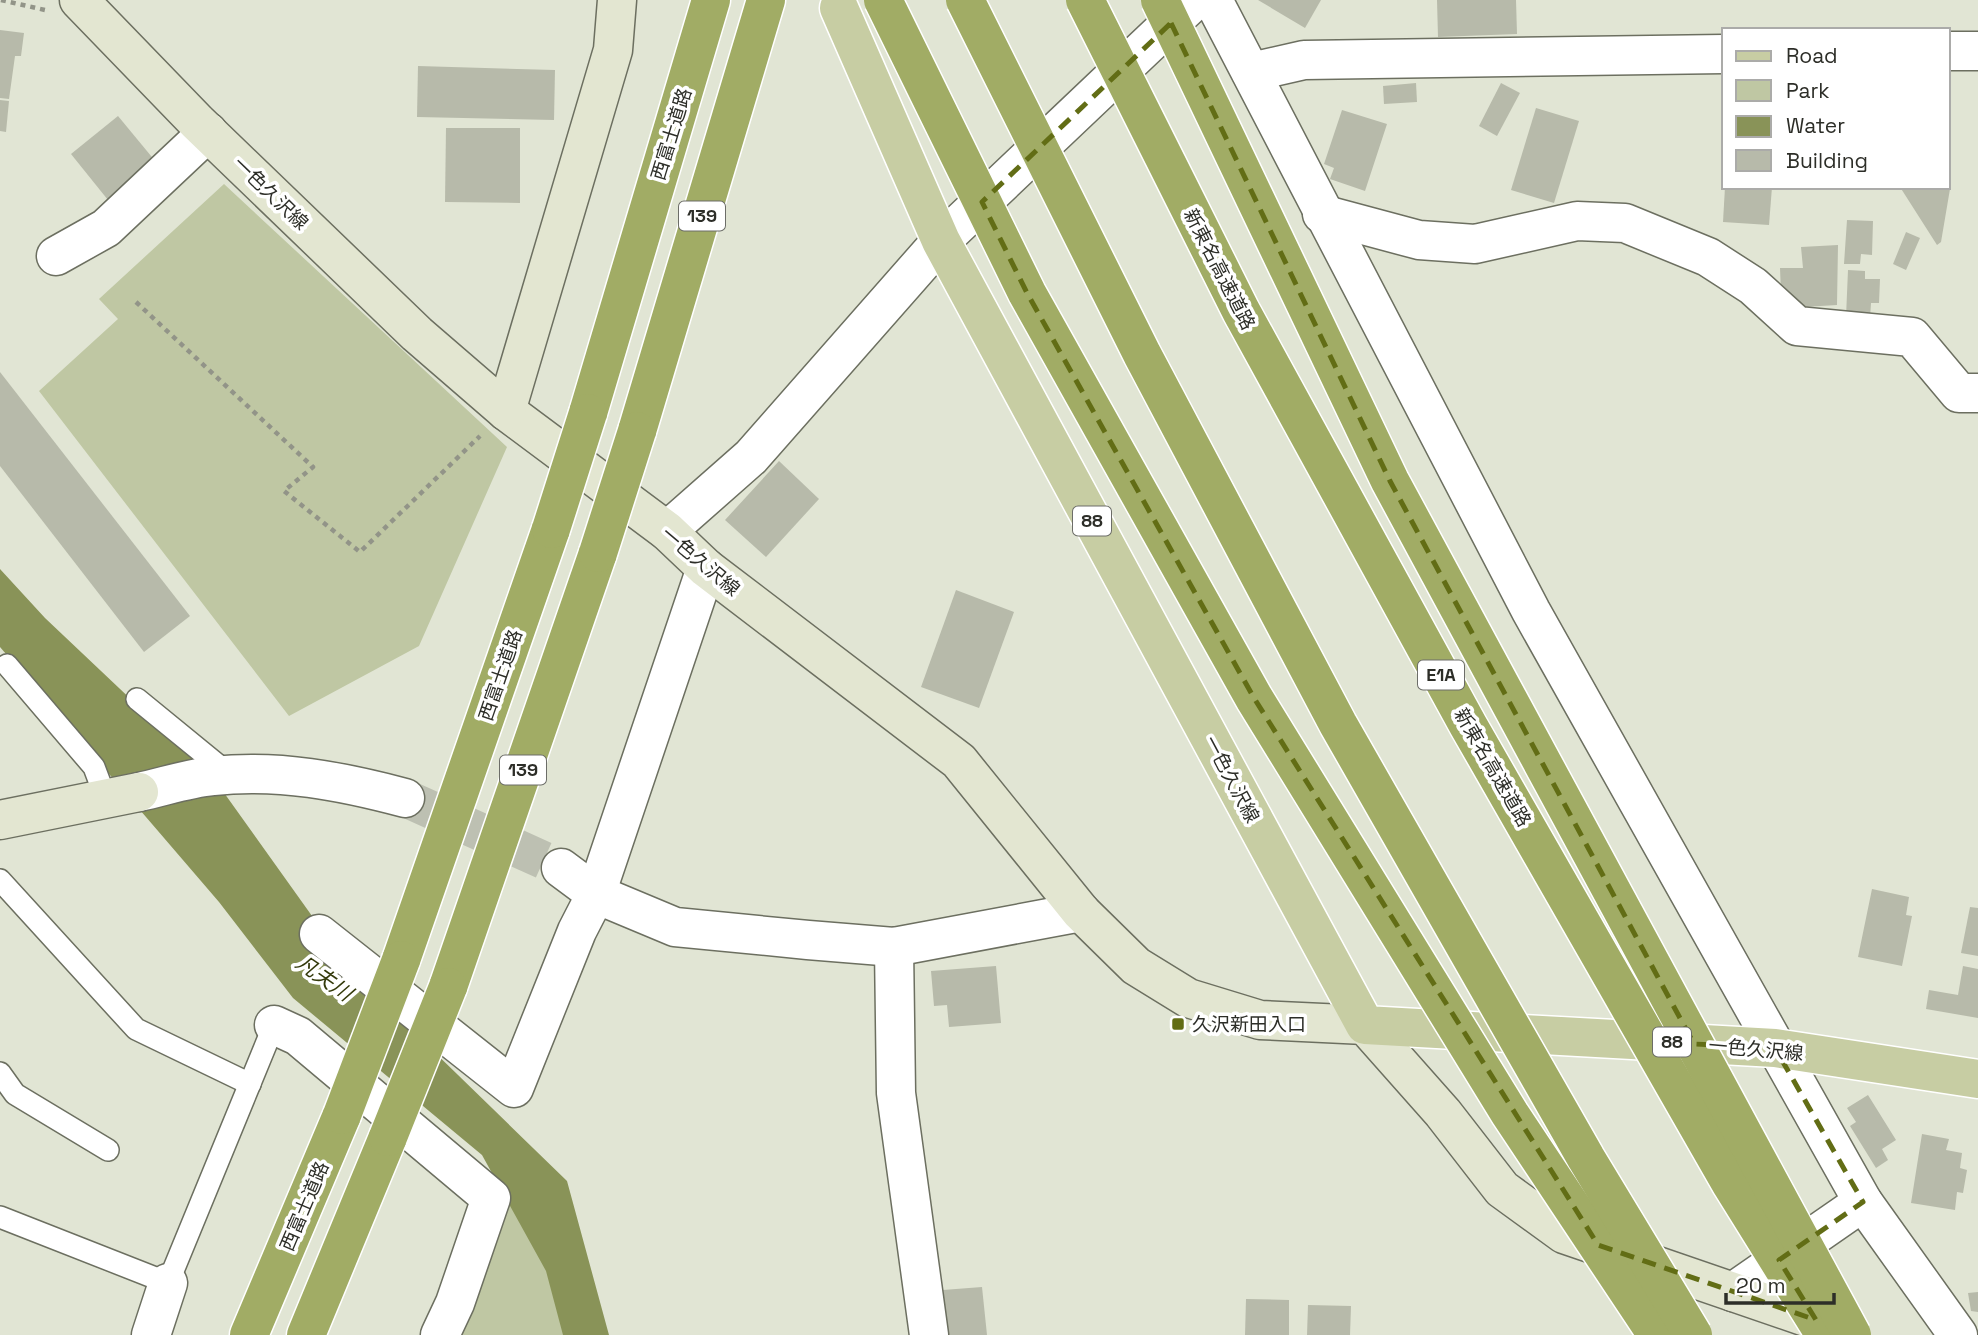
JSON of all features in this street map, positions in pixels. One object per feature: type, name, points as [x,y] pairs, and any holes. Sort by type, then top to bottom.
[{"type":"highway","name":"西富士道路","points":[[249,1335],[342,1115],[401,960],[551,528],[711,0]]},
{"type":"highway","name":"139","points":[[306,1335],[448,987],[598,553],[766,0]]},
{"type":"highway","points":[[883,0],[1027,293],[1254,698],[1510,1114],[1657,1335]]},
{"type":"highway","points":[[965,0],[1142,355],[1338,724],[1579,1146],[1693,1335]]},
{"type":"highway","name":"新東名高速道路","points":[[1085,0],[1241,311],[1468,725],[1731,1184],[1825,1335]]},
{"type":"highway","points":[[1160,0],[1390,481],[1852,1335]]},
{"type":"main road","name":"一色久沢線","points":[[839,8],[941,242],[1365,1025],[1775,1048],[1978,1079]]},
{"type":"street","name":"一色久沢線","points":[[79,0],[208,132],[417,334],[506,411],[667,531],[706,568],[959,761],[1082,912],[1136,966],[1188,998],[1260,1020],[1365,1025]]},
{"type":"street","points":[[506,411],[612,50],[617,0]]},
{"type":"street","points":[[667,531],[751,457],[941,242],[1196,0]]},
{"type":"street","points":[[1213,0],[1322,214],[1531,611],[1863,1202],[1958,1335]]},
{"type":"street","points":[[1950,51],[1978,51]]},
{"type":"street","points":[[1251,72],[1304,60],[1722,54]]},
{"type":"street","points":[[57,256],[106,228],[208,132]]},
{"type":"street","points":[[1322,214],[1419,240],[1475,244],[1577,221],[1625,223],[1708,257],[1753,286],[1797,326],[1912,337],[1959,393],[1978,393]]},
{"type":"street","points":[[319,934],[514,1088],[577,931],[596,894],[706,568]]},
{"type":"street","points":[[0,820],[222,776],[292,775],[338,780],[405,798]]},
{"type":"street","points":[[561,868],[596,894],[675,927],[894,947],[1082,912]]},
{"type":"street","points":[[894,947],[897,1093],[929,1335]]},
{"type":"street","points":[[274,1025],[298,1037],[491,1198],[440,1335]]},
{"type":"street","points":[[1365,1025],[1443,1113],[1502,1189],[1564,1234],[1858,1335]]},
{"type":"street","points":[[1733,1292],[1863,1202]]},
{"type":"street","points":[[151,1335],[168,1283]]},
{"type":"lane","points":[[7,665],[94,767],[123,795]]},
{"type":"lane","points":[[137,699],[222,776]]},
{"type":"lane","points":[[0,880],[136,1029],[250,1084]]},
{"type":"lane","points":[[0,1217],[168,1283],[274,1025]]},
{"type":"lane","points":[[0,1073],[15,1094],[108,1150]]},
{"type":"path","points":[[136,302],[313,467],[284,491],[360,552],[506,411]]},
{"type":"highlighted area","points":[[1171,23],[1390,481],[1694,1044],[1775,1048],[1863,1202],[1779,1260],[1816,1320],[1598,1245],[1254,698],[1027,293],[982,202]]},
{"type":"green space","points":[[224,184],[507,447],[419,646],[289,716],[39,391],[118,319],[99,299]]},
{"type":"green space","points":[[520,1169],[586,1335],[432,1335]]},
{"type":"water","name":"凡夫川","points":[[0,569],[45,618],[212,776],[352,972],[567,1181],[609,1335],[563,1335],[546,1271],[482,1155],[293,998],[219,902],[0,647]]},
{"type":"building","points":[[1258,0],[1321,0],[1305,28]]},
{"type":"building","points":[[1437,0],[1516,0],[1517,34],[1438,37]]},
{"type":"building","points":[[0,30],[24,33],[21,56],[15,56],[9,99],[0,98]]},
{"type":"building","points":[[418,66],[555,70],[554,120],[417,117]]},
{"type":"building","points":[[1416,83],[1417,102],[1384,104],[1383,86]]},
{"type":"building","points":[[1501,83],[1520,93],[1497,136],[1479,126]]},
{"type":"building","points":[[0,100],[9,101],[6,132],[0,131]]},
{"type":"building","points":[[1536,108],[1579,121],[1554,203],[1511,190]]},
{"type":"building","points":[[1342,110],[1387,124],[1365,191],[1330,179],[1334,168],[1324,164]]},
{"type":"building","points":[[118,116],[156,162],[108,200],[71,154]]},
{"type":"building","points":[[446,128],[520,128],[520,203],[445,202]]},
{"type":"building","points":[[1725,189],[1772,189],[1769,225],[1723,222]]},
{"type":"building","points":[[1901,189],[1950,189],[1941,242],[1937,245]]},
{"type":"building","points":[[1847,220],[1873,221],[1872,255],[1861,254],[1860,264],[1844,264]]},
{"type":"building","points":[[1906,232],[1920,238],[1906,270],[1893,264]]},
{"type":"building","points":[[1838,245],[1837,305],[1804,307],[1781,293],[1780,268],[1803,268],[1801,247]]},
{"type":"building","points":[[1848,270],[1865,271],[1865,279],[1880,279],[1879,303],[1871,303],[1870,318],[1846,317]]},
{"type":"building","points":[[0,372],[190,616],[144,652],[0,466]]},
{"type":"building","points":[[779,461],[819,499],[766,557],[725,520]]},
{"type":"building","points":[[956,590],[1014,612],[979,708],[921,687]]},
{"type":"building","points":[[1872,889],[1909,897],[1906,915],[1912,916],[1902,966],[1858,957]]},
{"type":"building","points":[[1970,907],[1978,908],[1978,956],[1961,953]]},
{"type":"building","points":[[996,966],[1001,1023],[949,1027],[947,1005],[934,1006],[931,971]]},
{"type":"building","points":[[1963,966],[1978,969],[1978,1018],[1926,1009],[1929,990],[1958,995]]},
{"type":"building","points":[[1868,1095],[1896,1140],[1882,1149],[1888,1160],[1876,1168],[1850,1126],[1856,1122],[1847,1108]]},
{"type":"building","points":[[1922,1134],[1949,1139],[1946,1150],[1962,1153],[1960,1168],[1967,1170],[1963,1193],[1957,1192],[1955,1210],[1911,1203]]},
{"type":"building","points":[[982,1287],[987,1335],[947,1335],[943,1290]]},
{"type":"building","points":[[1978,1292],[1978,1312],[1971,1311],[1968,1293]]},
{"type":"building","points":[[1246,1299],[1289,1300],[1289,1335],[1245,1335]]},
{"type":"building","points":[[1308,1305],[1351,1306],[1350,1335],[1307,1335]]},
{"type":"tunnel","points":[[405,798],[561,868]]},
{"type":"place","name":"久沢新田入口","points":[[1178,1024]]}]
